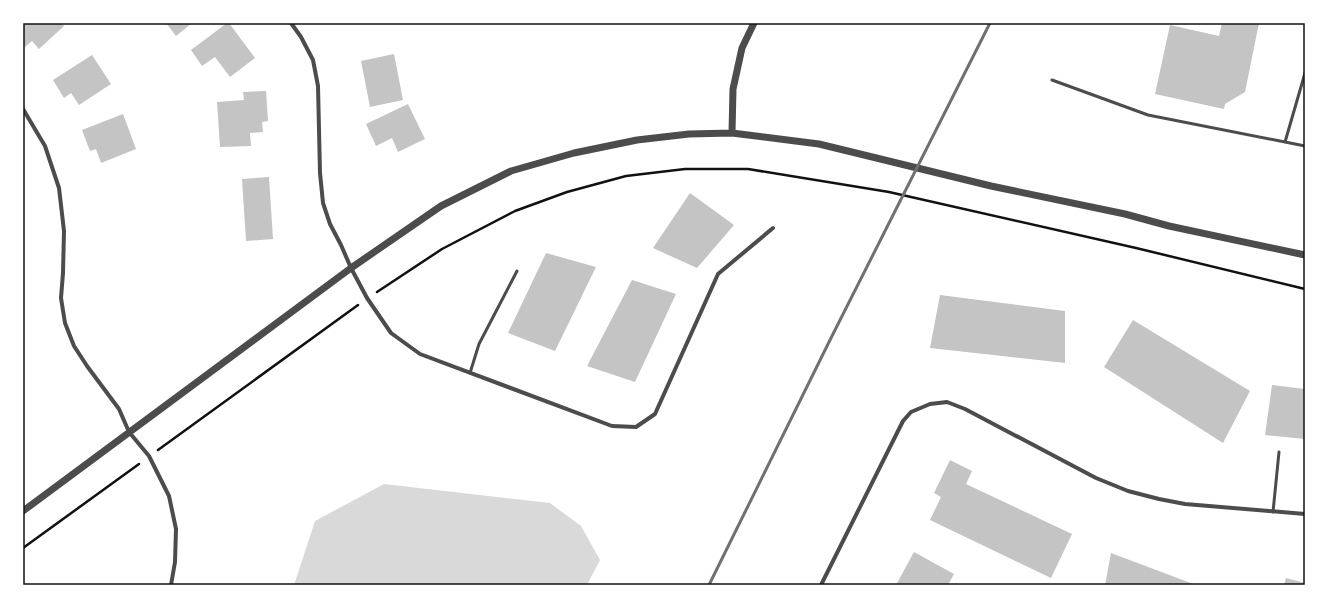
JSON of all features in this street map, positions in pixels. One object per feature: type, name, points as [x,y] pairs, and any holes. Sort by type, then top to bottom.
[{"type":"street","points":[[291,23],[301,37],[312,60],[318,86],[320,173],[323,203],[330,224],[351,268],[368,298],[391,333],[420,354],[612,426],[636,427],[655,414],[718,274],[773,228]]},
{"type":"street","points":[[732,133],[733,89],[742,48],[754,23]]},
{"type":"street","points":[[23,109],[45,146],[59,188],[64,231],[61,298],[65,323],[74,346],[119,410],[129,432],[149,456],[169,496],[176,529],[175,562],[171,585]]},
{"type":"street","points":[[23,511],[351,268],[441,206],[511,171],[574,153],[636,140],[689,134],[732,133],[819,144],[984,184],[1305,255]]},
{"type":"street","points":[[820,585],[902,421],[912,412],[930,404],[947,402],[965,409],[1096,478],[1128,491],[1185,504],[1305,514]]},
{"type":"lane","points":[[1285,142],[1305,74]]},
{"type":"lane","points":[[1052,80],[1148,115],[1305,146]]},
{"type":"lane","points":[[470,373],[479,344],[517,271]]},
{"type":"lane","points":[[1273,512],[1279,452]]},
{"type":"path","points":[[23,548],[368,298],[442,249],[515,211],[567,192],[626,176],[685,169],[748,169],[889,192],[1136,248],[1305,289]]},
{"type":"shaded area","points":[[384,484],[550,503],[581,526],[600,560],[587,585],[294,585],[315,521]]},
{"type":"building","points":[[23,23],[61,23],[64,26],[39,49],[32,41],[25,47],[23,44]]},
{"type":"building","points":[[166,23],[192,23],[176,36]]},
{"type":"building","points":[[229,23],[255,58],[230,77],[215,57],[202,66],[191,50]]},
{"type":"building","points":[[1222,23],[1259,23],[1245,92],[1225,104],[1224,109],[1155,94],[1170,25],[1219,36]]},
{"type":"building","points":[[394,54],[403,100],[370,107],[361,61]]},
{"type":"building","points":[[92,55],[111,84],[79,105],[71,93],[64,98],[53,80]]},
{"type":"building","points":[[266,91],[268,121],[262,122],[263,132],[250,133],[251,146],[220,147],[217,102],[244,100],[243,92]]},
{"type":"building","points":[[408,104],[425,139],[398,152],[392,138],[376,146],[366,124]]},
{"type":"building","points":[[123,114],[136,149],[101,163],[96,149],[90,151],[82,130]]},
{"type":"building","points":[[269,177],[273,239],[246,241],[242,179]]},
{"type":"building","points":[[690,193],[734,225],[697,268],[653,248]]},
{"type":"building","points":[[546,253],[596,267],[555,351],[508,333]]},
{"type":"building","points":[[632,280],[676,294],[635,382],[587,366]]},
{"type":"building","points":[[940,295],[1065,311],[1065,363],[930,348]]},
{"type":"building","points":[[1133,320],[1250,391],[1223,443],[1104,367]]},
{"type":"building","points":[[1272,385],[1305,389],[1305,439],[1265,435]]},
{"type":"building","points":[[950,460],[972,471],[966,484],[1072,534],[1051,578],[930,520],[941,497],[934,493]]},
{"type":"building","points":[[914,552],[954,574],[948,585],[896,585]]},
{"type":"building","points":[[1111,553],[1196,585],[1105,585]]},
{"type":"building","points":[[1286,578],[1305,583],[1305,585],[1284,585]]},
{"type":"railway","points":[[709,585],[832,336],[990,23]]}]
